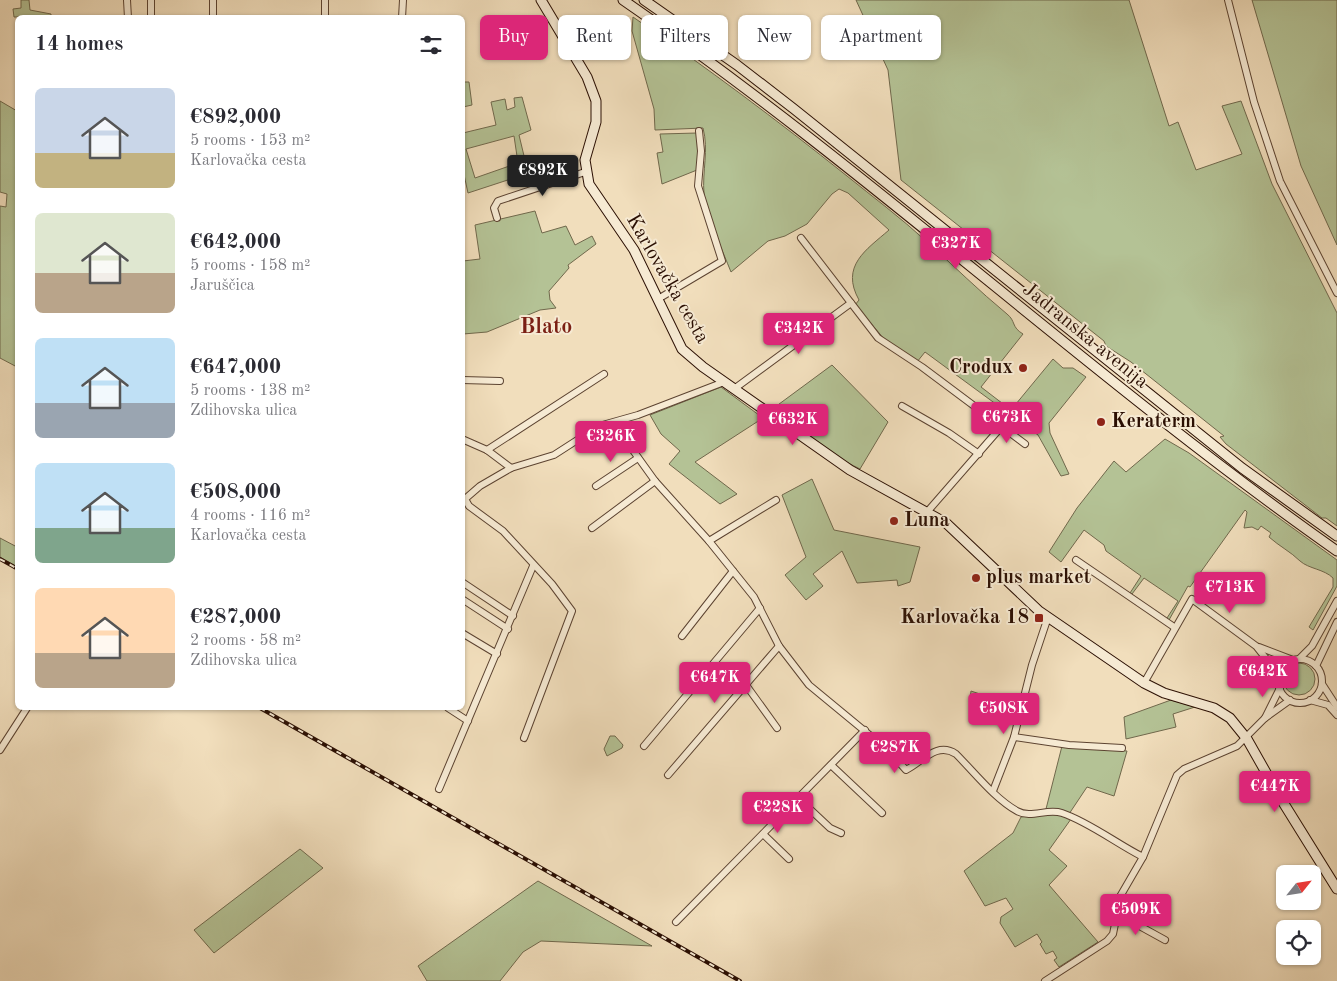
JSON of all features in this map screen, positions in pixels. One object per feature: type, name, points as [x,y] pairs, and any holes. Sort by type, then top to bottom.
[{"type":"main road","points":[[541,0],[588,77],[595,96],[598,114],[586,153],[585,172]]},
{"type":"main road","name":"Jadranska avenija","points":[[623,0],[785,118],[1176,432],[1337,551]]},
{"type":"main road","name":"Jadranska avenija","points":[[644,0],[737,65],[787,103],[1242,468],[1337,536]]},
{"type":"main road","name":"Karlovačka cesta","points":[[585,172],[595,194],[634,250],[682,349],[694,361],[850,470],[928,511],[962,536],[1019,593],[1048,618],[1144,683],[1164,693],[1222,711],[1238,726],[1247,739],[1281,799],[1337,889]]},
{"type":"street","points":[[127,0],[128,15]]},
{"type":"street","points":[[150,0],[151,15]]},
{"type":"street","points":[[213,0],[213,15]]},
{"type":"street","points":[[325,0],[325,15]]},
{"type":"street","points":[[402,15],[403,0]]},
{"type":"street","points":[[1228,0],[1254,102],[1280,181],[1337,293]]},
{"type":"street","points":[[658,299],[722,261],[698,186],[701,151],[699,131]]},
{"type":"street","points":[[496,218],[494,208],[498,201],[585,172]]},
{"type":"street","points":[[801,238],[878,338],[922,367],[1025,444]]},
{"type":"street","points":[[734,390],[851,303]]},
{"type":"street","points":[[487,450],[604,374]]},
{"type":"street","points":[[465,380],[500,381]]},
{"type":"street","points":[[465,498],[480,486],[511,468],[554,455],[599,426],[620,421],[724,382]]},
{"type":"street","points":[[902,406],[949,433],[979,454]]},
{"type":"street","points":[[620,421],[627,442],[638,458],[655,481],[709,541],[733,572],[760,608],[779,646],[815,692],[865,730],[906,770],[939,749],[952,751],[1016,811],[1026,814],[1062,813],[1143,857]]},
{"type":"street","points":[[928,511],[1002,426]]},
{"type":"street","points":[[465,440],[487,450],[511,468]]},
{"type":"street","points":[[596,486],[638,458]]},
{"type":"street","points":[[592,528],[655,481]]},
{"type":"street","points":[[465,500],[469,506],[502,531],[552,584],[572,611],[524,738]]},
{"type":"street","points":[[709,541],[776,500]]},
{"type":"street","points":[[1076,560],[1174,627]]},
{"type":"street","points":[[439,789],[533,566]]},
{"type":"street","points":[[682,636],[733,572]]},
{"type":"street","points":[[465,584],[513,616]]},
{"type":"street","points":[[1144,683],[1174,627],[1192,599],[1256,646],[1279,675],[1280,688],[1265,718]]},
{"type":"street","points":[[465,601],[508,629]]},
{"type":"street","points":[[1279,675],[1287,664],[1296,660],[1312,646],[1337,601]]},
{"type":"street","points":[[644,746],[760,608]]},
{"type":"street","points":[[993,791],[1014,737],[1032,665],[1048,618]]},
{"type":"street","points":[[1316,666],[1337,622]]},
{"type":"street","points":[[465,635],[497,654]]},
{"type":"street","points":[[668,775],[779,646]]},
{"type":"street","points":[[1256,646],[1296,660],[1306,660],[1316,666],[1322,678],[1322,684],[1316,696],[1310,700]]},
{"type":"street","points":[[1322,684],[1337,707]]},
{"type":"street","points":[[746,685],[777,728]]},
{"type":"street","points":[[1280,688],[1290,700],[1296,702],[1310,700],[1328,705],[1337,715]]},
{"type":"street","points":[[1045,981],[1108,941],[1113,934],[1118,900],[1143,857],[1177,775],[1184,769],[1237,746],[1247,739],[1265,718],[1290,700]]},
{"type":"street","points":[[0,750],[26,710]]},
{"type":"street","points":[[451,710],[468,721]]},
{"type":"street","points":[[676,922],[865,730]]},
{"type":"street","points":[[1014,737],[1069,745],[1122,748]]},
{"type":"street","points":[[831,765],[882,813]]},
{"type":"street","points":[[798,798],[830,828],[841,833]]},
{"type":"street","points":[[763,834],[789,859]]},
{"type":"street","points":[[1116,913],[1165,940]]},
{"type":"green space","points":[[21,0],[29,0],[30,10],[51,15],[15,15],[14,17],[13,9],[21,8]]},
{"type":"green space","points":[[856,0],[1129,0],[1169,126],[1178,122],[1196,170],[1242,154],[1222,106],[1241,101],[1272,184],[1337,313],[1337,526],[1326,518],[1322,518],[1226,444],[1220,437],[1224,436],[1131,362],[1106,346],[1104,341],[901,180],[888,70],[883,60],[941,60],[941,15],[863,15]]},
{"type":"green space","points":[[1252,0],[1337,0],[1337,245],[1301,166]]},
{"type":"green space","points":[[633,17],[641,23],[641,60],[694,60],[741,94],[897,216],[1010,317],[1017,329],[1023,334],[981,387],[1011,410],[1053,359],[1063,368],[1073,368],[1086,377],[1049,423],[1050,433],[1069,474],[1061,476],[1038,435],[925,352],[917,362],[886,341],[855,305],[859,300],[852,278],[854,268],[864,252],[889,230],[848,193],[839,189],[832,194],[807,224],[785,236],[768,241],[731,272],[705,202],[705,136],[703,128],[655,130],[654,109],[632,31]]},
{"type":"green space","points":[[465,82],[469,82],[472,105],[465,107]]},
{"type":"green space","points":[[522,97],[531,130],[519,135],[525,160],[518,163],[523,175],[468,193],[465,179],[465,133],[496,125],[491,102],[505,99],[507,110],[515,107],[514,98]],"holes":[[[514,136],[518,163],[475,178],[466,149]]]},
{"type":"green space","points":[[0,101],[15,110],[15,366],[0,358],[0,206],[6,207],[7,194],[0,192]]},
{"type":"green space","points":[[697,133],[699,146],[697,170],[662,184],[657,153],[663,152],[660,134]]},
{"type":"green space","points":[[535,211],[542,233],[566,226],[575,245],[592,236],[596,244],[568,265],[569,268],[549,291],[550,300],[556,308],[540,310],[487,332],[465,334],[465,261],[480,259],[475,225]]},
{"type":"green space","points":[[832,365],[888,422],[860,469],[840,459],[771,410]]},
{"type":"green space","points":[[721,387],[763,418],[695,462],[737,494],[720,504],[669,464],[680,451],[661,434],[650,415]]},
{"type":"green space","points":[[1165,439],[1189,453],[1337,560],[1337,586],[1313,630],[1309,627],[1333,587],[1333,578],[1304,564],[1269,537],[1271,533],[1261,526],[1258,530],[1252,527],[1244,528],[1247,512],[1245,510],[1190,587],[1188,586],[1169,620],[1167,618],[1178,601],[1144,578],[1132,594],[1130,593],[1141,576],[1106,551],[1104,545],[1084,530],[1061,562],[1049,552],[1077,508],[1114,461],[1126,472]]},
{"type":"green space","points":[[812,479],[834,530],[920,547],[910,582],[898,586],[897,580],[857,583],[842,551],[813,574],[823,586],[806,600],[785,575],[806,557],[782,495]]},
{"type":"green space","points":[[0,538],[15,546],[15,566],[0,557]]},
{"type":"green space","points":[[1299,663],[1305,664],[1310,668],[1314,673],[1314,685],[1310,690],[1305,694],[1299,695],[1293,694],[1288,690],[1284,685],[1283,679],[1284,673],[1288,668],[1293,664]]},
{"type":"green space","points":[[971,691],[1018,707],[1015,715],[970,699]]},
{"type":"green space","points":[[1171,700],[1195,707],[1173,714],[1176,727],[1126,739],[1124,717]]},
{"type":"green space","points":[[610,736],[615,736],[623,745],[622,748],[607,756],[604,749]]},
{"type":"green space","points":[[1062,746],[1127,751],[1114,796],[1087,787],[1069,814],[1060,810],[1046,809]]},
{"type":"green space","points":[[1054,812],[1071,819],[1049,850],[1067,866],[1049,885],[1098,942],[1059,967],[1054,960],[1057,958],[1053,951],[1046,954],[1037,934],[1015,947],[1000,923],[1001,917],[1013,909],[1006,898],[985,906],[964,871],[1013,833],[1021,817]]},
{"type":"green space","points":[[300,849],[323,868],[214,953],[194,930]]},
{"type":"green space","points":[[538,881],[652,946],[541,941],[523,952],[500,981],[427,981],[418,966]]},
{"type":"railway","points":[[0,559],[15,567]]},
{"type":"railway","points":[[264,710],[740,981]]},
{"type":"place","name":"Crodux","points":[[1023,368]]},
{"type":"place","name":"Keraterm","points":[[1101,422]]},
{"type":"place","name":"Luna","points":[[894,521]]},
{"type":"place","name":"plus market","points":[[976,578]]},
{"type":"place","name":"Karlovačka 18","points":[[1039,618]]},
{"type":"district","name":"Blato","points":[[546,327]]}]
